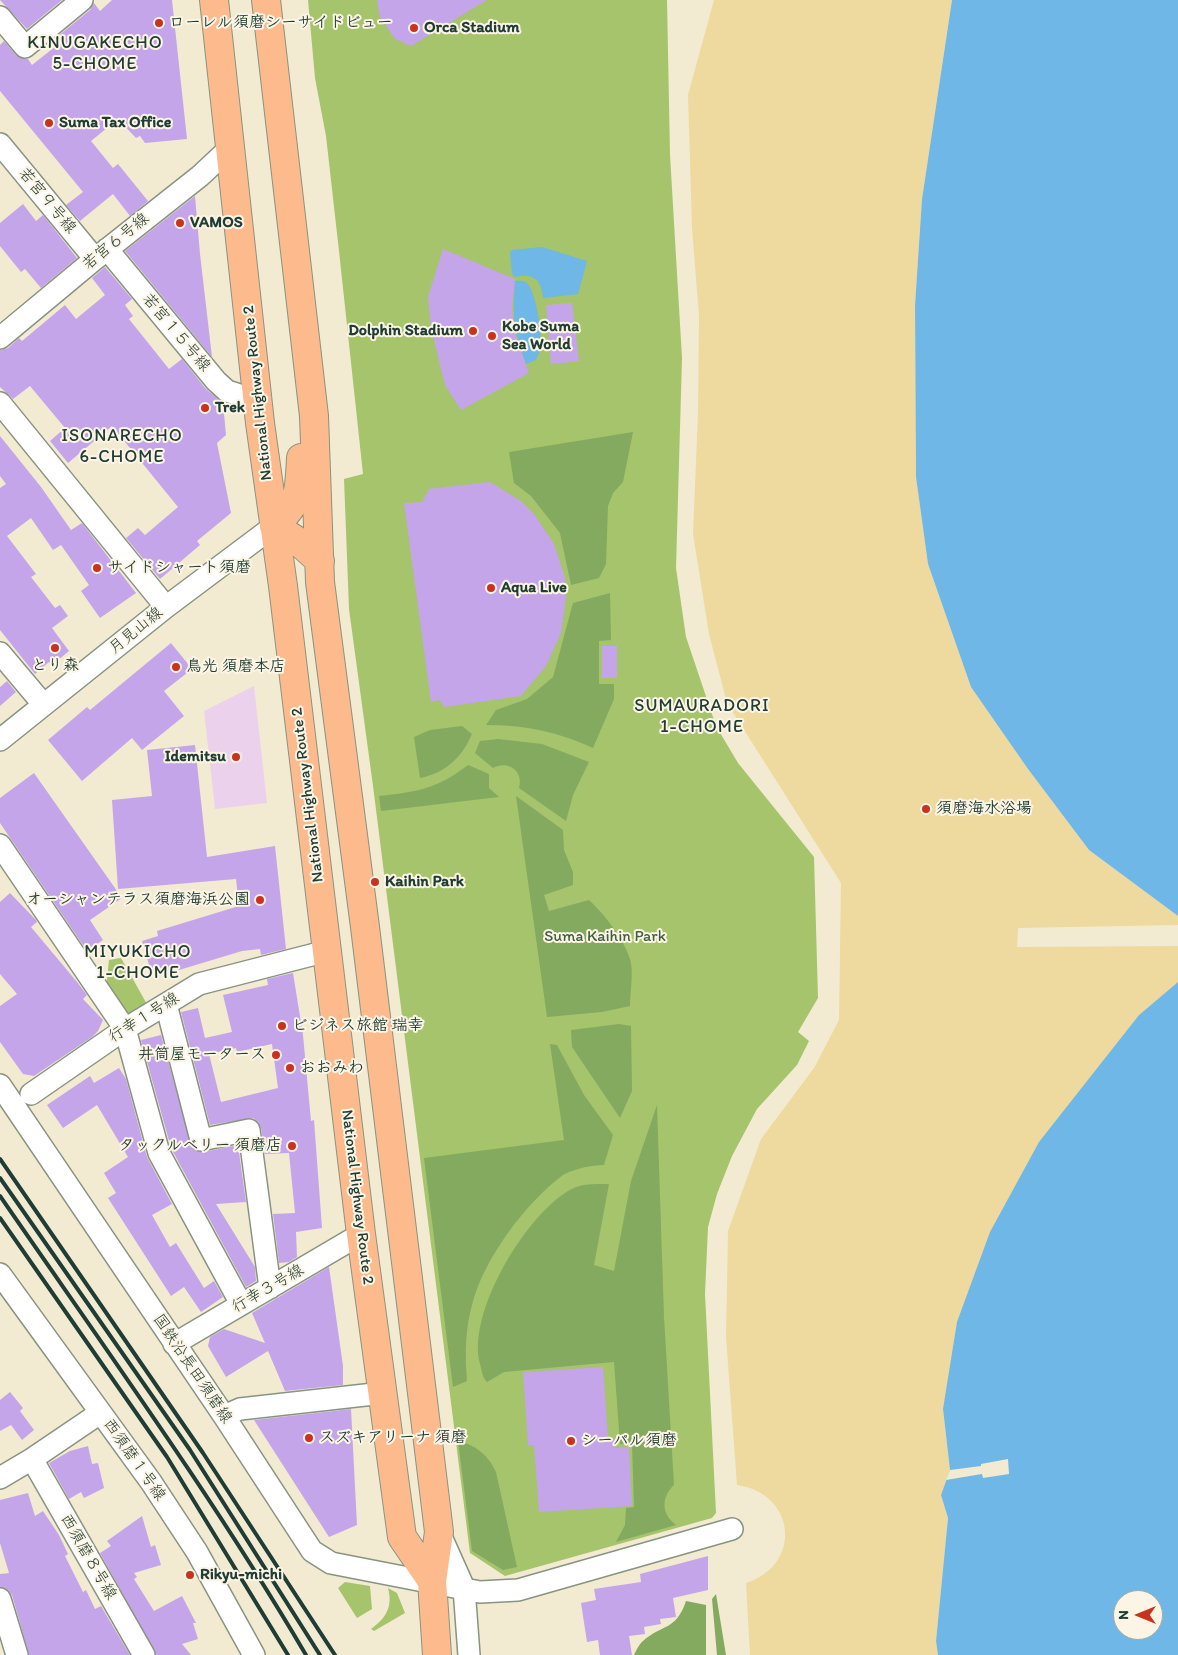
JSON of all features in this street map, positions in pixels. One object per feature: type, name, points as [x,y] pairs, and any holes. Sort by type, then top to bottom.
[{"type":"highway","name":"National Highway Route 2","points":[[214,0],[258,400],[361,1234],[402,1537],[432,1581]]},
{"type":"highway","points":[[266,0],[314,416],[320,582],[365,926],[439,1532],[432,1581],[437,1655]]},
{"type":"highway","points":[[290,207],[283,248],[284,289],[300,418],[301,457],[299,494],[290,510],[274,526],[299,542],[320,561]]},
{"type":"street","points":[[0,17],[25,47],[82,0]]},
{"type":"street","name":"若宮９号線","points":[[0,144],[101,254]]},
{"type":"street","name":"若宮６号線","points":[[0,338],[101,254],[200,176],[231,147]]},
{"type":"street","name":"若宮１５号線","points":[[101,254],[216,381],[227,390],[258,400]]},
{"type":"street","points":[[0,403],[166,607]]},
{"type":"street","name":"月見山線","points":[[0,740],[166,607],[274,526]]},
{"type":"street","points":[[0,653],[43,704]]},
{"type":"street","points":[[0,845],[125,1029],[159,1153],[241,1304]]},
{"type":"street","name":"行幸１号線","points":[[31,1094],[125,1029],[199,984],[327,951]]},
{"type":"street","points":[[166,1004],[201,1140],[249,1130],[270,1288]]},
{"type":"street","name":"国鉄沿長田須磨線","points":[[0,1085],[224,1416],[312,1551],[331,1563],[349,1568],[432,1581],[480,1592],[518,1590],[732,1530]]},
{"type":"street","name":"行幸３号線","points":[[174,1344],[361,1234]]},
{"type":"street","name":"西須磨１号線","points":[[0,1274],[151,1482],[197,1552],[254,1655]]},
{"type":"street","points":[[224,1416],[240,1409],[383,1393]]},
{"type":"street","points":[[0,1478],[32,1459],[100,1413]]},
{"type":"street","name":"西須磨８号線","points":[[32,1459],[144,1655]]},
{"type":"street","points":[[439,1532],[464,1588],[469,1655]]},
{"type":"street","points":[[0,1599],[17,1655]]},
{"type":"shaded area","name":"Idemitsu","points":[[254,686],[267,803],[215,809],[204,711]]},
{"type":"green space","name":"Suma Kaihin Park","points":[[308,0],[667,0],[670,155],[682,358],[676,568],[686,637],[716,726],[738,763],[814,857],[818,998],[798,1032],[809,1041],[797,1065],[757,1109],[732,1156],[717,1194],[708,1227],[705,1294],[716,1513],[712,1518],[505,1576],[470,1553],[349,609],[344,479],[363,474],[326,136],[315,78]]},
{"type":"green space","points":[[633,432],[623,482],[613,493],[608,506],[606,564],[599,578],[571,585],[560,533],[531,496],[514,483],[509,452]]},
{"type":"green space","points":[[610,593],[611,640],[599,641],[599,684],[614,684],[614,699],[593,748],[554,734],[528,728],[486,725],[496,710],[527,699],[553,677],[573,603]]},
{"type":"green space","points":[[462,726],[472,734],[458,757],[438,772],[420,778],[414,737],[430,730]]},
{"type":"green space","points":[[498,739],[542,744],[589,762],[573,795],[566,821],[519,788],[519,777],[514,769],[504,765],[493,768],[475,753],[480,741]]},
{"type":"green space","points":[[468,765],[489,774],[489,788],[499,797],[381,811],[379,796],[426,788],[457,773]]},
{"type":"green space","points":[[516,796],[563,830],[564,850],[573,872],[573,885],[544,895],[549,911],[589,900],[613,927],[630,959],[632,976],[630,1006],[602,1012],[547,1017]]},
{"type":"green space","points":[[121,958],[148,1006],[134,1014],[120,1011],[106,989],[109,960]]},
{"type":"green space","points":[[619,1024],[631,1026],[632,1091],[620,1118],[572,1047],[571,1030]]},
{"type":"green space","points":[[550,1044],[557,1045],[584,1095],[613,1135],[604,1165],[572,1171],[563,1175],[549,1186],[521,1216],[496,1251],[472,1305],[466,1343],[467,1381],[453,1387],[424,1158],[564,1140]]},
{"type":"green space","points":[[657,1105],[664,1317],[674,1485],[667,1495],[664,1505],[671,1521],[676,1525],[616,1542],[625,1525],[626,1508],[634,1507],[632,1443],[620,1444],[614,1362],[504,1372],[487,1382],[483,1376],[480,1364],[478,1343],[482,1319],[491,1294],[517,1244],[551,1204],[573,1188],[588,1184],[609,1184],[594,1265],[614,1271],[631,1181]]},
{"type":"green space","points":[[458,1441],[470,1445],[481,1452],[496,1472],[517,1567],[503,1570],[472,1551]]},
{"type":"green space","points":[[345,1582],[370,1586],[372,1609],[357,1618],[338,1588]]},
{"type":"green space","points":[[388,1588],[397,1593],[405,1613],[374,1631],[371,1629],[381,1621],[389,1606]]},
{"type":"green space","points":[[716,1594],[726,1655],[717,1655],[712,1599]]},
{"type":"green space","points":[[686,1601],[706,1605],[706,1655],[634,1655],[643,1641],[678,1618]]},
{"type":"sand","name":"須磨海水浴場","points":[[714,0],[952,0],[922,199],[915,305],[916,477],[928,564],[971,687],[1028,769],[1089,850],[1178,916],[1178,925],[1018,928],[1017,947],[1178,946],[1178,982],[1139,1015],[1097,1069],[943,1409],[950,1470],[941,1495],[948,1518],[936,1641],[938,1655],[750,1655],[746,1583],[764,1574],[777,1561],[784,1546],[785,1530],[781,1515],[771,1501],[757,1491],[737,1485],[726,1337],[728,1231],[761,1139],[814,1068],[839,1020],[841,883],[727,703],[709,634],[693,534],[698,413],[699,316],[692,228],[688,95]]},
{"type":"water","points":[[952,0],[1178,0],[1178,916],[1089,850],[1028,769],[971,687],[928,564],[916,477],[915,305],[922,199]]},
{"type":"water","points":[[542,247],[587,261],[578,294],[543,298],[540,286],[535,279],[527,276],[515,277],[512,274],[510,252],[512,250]]},
{"type":"water","points":[[515,281],[526,282],[530,288],[536,304],[540,325],[540,352],[536,360],[526,364],[515,324]]},
{"type":"water","points":[[1178,982],[1178,1655],[938,1655],[936,1641],[948,1518],[941,1495],[950,1470],[943,1409],[957,1322],[990,1232],[1039,1142],[1139,1015]]},
{"type":"pier","points":[[1008,1459],[1009,1474],[983,1478],[982,1474],[946,1480],[950,1470],[981,1466],[981,1464]]},
{"type":"building","points":[[0,0],[62,0],[27,29]]},
{"type":"building","points":[[112,0],[172,0],[187,139],[145,143],[140,136],[136,138],[118,119],[91,141],[113,168],[118,164],[148,201],[130,216],[113,194],[80,221],[66,205],[83,192],[0,91],[0,45],[4,41],[16,55],[28,59],[32,65],[56,46],[52,41],[90,10],[94,3],[100,11]]},
{"type":"building","name":"Orca Stadium","points":[[377,0],[487,0],[411,46],[395,39],[380,17]]},
{"type":"building","points":[[195,196],[200,254],[212,357],[125,251]]},
{"type":"building","points":[[23,204],[36,221],[43,215],[77,258],[41,288],[25,269],[21,272],[0,246],[0,223]]},
{"type":"building","name":"Dolphin Stadium","points":[[443,249],[515,279],[512,307],[515,334],[529,373],[461,410],[445,385],[431,328],[428,297]]},
{"type":"building","points":[[105,267],[132,299],[125,305],[133,316],[129,319],[169,369],[182,359],[206,389],[223,403],[226,435],[217,443],[231,513],[197,541],[200,545],[160,579],[126,538],[138,528],[145,535],[178,507],[112,426],[68,463],[50,441],[65,428],[30,386],[13,399],[0,387],[0,350],[8,348],[19,338],[22,341],[65,305],[76,319],[105,295],[92,278]]},
{"type":"building","points":[[572,303],[579,361],[551,364],[546,305]]},
{"type":"building","points":[[0,436],[41,487],[71,530],[82,523],[136,593],[100,618],[81,591],[89,585],[61,545],[53,550],[31,518],[7,536],[36,574],[31,577],[55,608],[60,605],[68,616],[52,628],[69,651],[52,665],[49,662],[35,674],[0,630],[0,488],[6,484],[0,476]]},
{"type":"building","name":"Aqua Live","points":[[490,482],[521,501],[534,514],[554,544],[565,578],[566,597],[561,633],[546,666],[521,696],[444,707],[440,700],[431,702],[404,503],[422,502],[429,489]]},
{"type":"building","points":[[171,643],[192,669],[164,691],[184,716],[142,750],[132,738],[82,781],[48,740],[87,707],[90,710]]},
{"type":"building","points":[[602,646],[617,646],[617,678],[602,678]]},
{"type":"building","points":[[7,681],[16,692],[0,706],[0,687]]},
{"type":"building","points":[[195,745],[207,857],[275,846],[286,949],[261,955],[260,949],[242,951],[156,977],[155,974],[152,975],[142,941],[158,936],[157,931],[239,906],[236,879],[118,889],[112,800],[152,796],[147,750]]},
{"type":"building","points":[[34,773],[122,898],[90,920],[103,940],[87,951],[0,823],[0,798]]},
{"type":"building","points":[[10,893],[36,920],[37,922],[31,927],[87,995],[83,999],[103,1020],[98,1031],[92,1037],[34,1076],[23,1074],[0,1042],[0,1006],[17,994],[0,974],[0,902]]},
{"type":"building","points":[[293,973],[303,1035],[311,1121],[314,1120],[322,1228],[296,1232],[297,1257],[289,1262],[279,1263],[273,1214],[295,1213],[289,1153],[265,1154],[261,1128],[253,1118],[210,1125],[181,1012],[198,1008],[205,1038],[232,1032],[223,995],[268,985],[267,979]],"holes":[[[272,1044],[278,1088],[221,1102],[209,1054],[236,1048],[237,1052]]]},
{"type":"building","points":[[161,1035],[192,1148],[203,1152],[238,1145],[246,1202],[216,1204],[255,1267],[256,1281],[246,1287],[171,1148],[141,1040]]},
{"type":"building","points":[[119,1068],[126,1079],[147,1157],[172,1204],[152,1215],[170,1247],[176,1243],[204,1288],[214,1281],[223,1297],[201,1312],[184,1287],[171,1296],[108,1198],[116,1193],[104,1173],[128,1157],[97,1105],[63,1128],[47,1105],[90,1076],[94,1083]]},
{"type":"building","points":[[329,1267],[343,1366],[343,1385],[285,1391],[268,1351],[226,1377],[208,1346],[210,1337],[224,1329],[265,1343],[252,1313]]},
{"type":"building","name":"シーパル須磨","points":[[603,1367],[608,1438],[615,1438],[615,1448],[629,1447],[632,1506],[539,1512],[534,1445],[528,1445],[523,1372]]},
{"type":"building","points":[[10,1392],[23,1408],[20,1411],[34,1430],[22,1440],[11,1425],[0,1431],[0,1400]]},
{"type":"building","points":[[351,1409],[357,1525],[329,1537],[254,1420]]},
{"type":"building","points":[[88,1446],[92,1464],[98,1463],[104,1488],[84,1498],[81,1492],[69,1499],[49,1463],[70,1451]]},
{"type":"building","points":[[28,1493],[35,1516],[43,1511],[59,1535],[68,1554],[65,1556],[83,1592],[86,1590],[95,1609],[101,1606],[130,1655],[29,1655],[12,1595],[8,1590],[0,1587],[0,1574],[9,1573],[0,1543],[0,1500]]},
{"type":"building","points":[[142,1516],[151,1547],[155,1545],[161,1565],[134,1573],[137,1577],[134,1579],[154,1611],[182,1596],[196,1623],[193,1623],[198,1639],[182,1644],[191,1655],[156,1655],[100,1553],[111,1546],[107,1541]]},
{"type":"building","points":[[708,1556],[708,1590],[673,1598],[676,1617],[660,1619],[661,1624],[644,1627],[645,1634],[629,1636],[632,1655],[600,1655],[598,1640],[587,1642],[581,1603],[596,1600],[594,1589],[641,1582],[640,1574]]},
{"type":"railway","points":[[0,1159],[203,1453],[335,1655]]},
{"type":"railway","points":[[0,1178],[190,1450],[320,1655]]},
{"type":"railway","points":[[0,1196],[196,1480],[306,1655]]},
{"type":"railway","points":[[0,1218],[167,1457],[288,1655]]},
{"type":"place","name":"ローレル須磨シーサイドビュー","points":[[159,23]]},
{"type":"place","name":"Orca Stadium","points":[[414,28]]},
{"type":"place","name":"Suma Tax Office","points":[[49,123]]},
{"type":"place","name":"VAMOS","points":[[180,223]]},
{"type":"place","name":"Dolphin Stadium","points":[[473,331]]},
{"type":"place","name":"Kobe Suma Sea World","points":[[492,336]]},
{"type":"place","name":"Trek","points":[[205,408]]},
{"type":"place","name":"サイドシャート須磨","points":[[97,568]]},
{"type":"place","name":"Aqua Live","points":[[491,588]]},
{"type":"place","name":"とり森","points":[[55,648]]},
{"type":"place","name":"鳥光 須磨本店","points":[[176,667]]},
{"type":"place","name":"Idemitsu","points":[[236,757]]},
{"type":"place","name":"須磨海水浴場","points":[[926,809]]},
{"type":"place","name":"Kaihin Park","points":[[375,882]]},
{"type":"place","name":"オーシャンテラス須磨海浜公園","points":[[260,900]]},
{"type":"place","name":"ビジネス旅館 瑞幸","points":[[282,1026]]},
{"type":"place","name":"井筒屋モータース","points":[[276,1055]]},
{"type":"place","name":"おおみわ","points":[[290,1068]]},
{"type":"place","name":"タックルベリー 須磨店","points":[[292,1146]]},
{"type":"place","name":"スズキアリーナ 須磨","points":[[309,1438]]},
{"type":"place","name":"シーパル須磨","points":[[571,1441]]},
{"type":"place","name":"Rikyu-michi","points":[[190,1575]]},
{"type":"district","name":"KINUGAKECHO 5-CHOME","points":[[95,53]]},
{"type":"district","name":"ISONARECHO 6-CHOME","points":[[122,446]]},
{"type":"district","name":"SUMAURADORI 1-CHOME","points":[[702,716]]},
{"type":"district","name":"MIYUKICHO 1-CHOME","points":[[138,962]]}]
